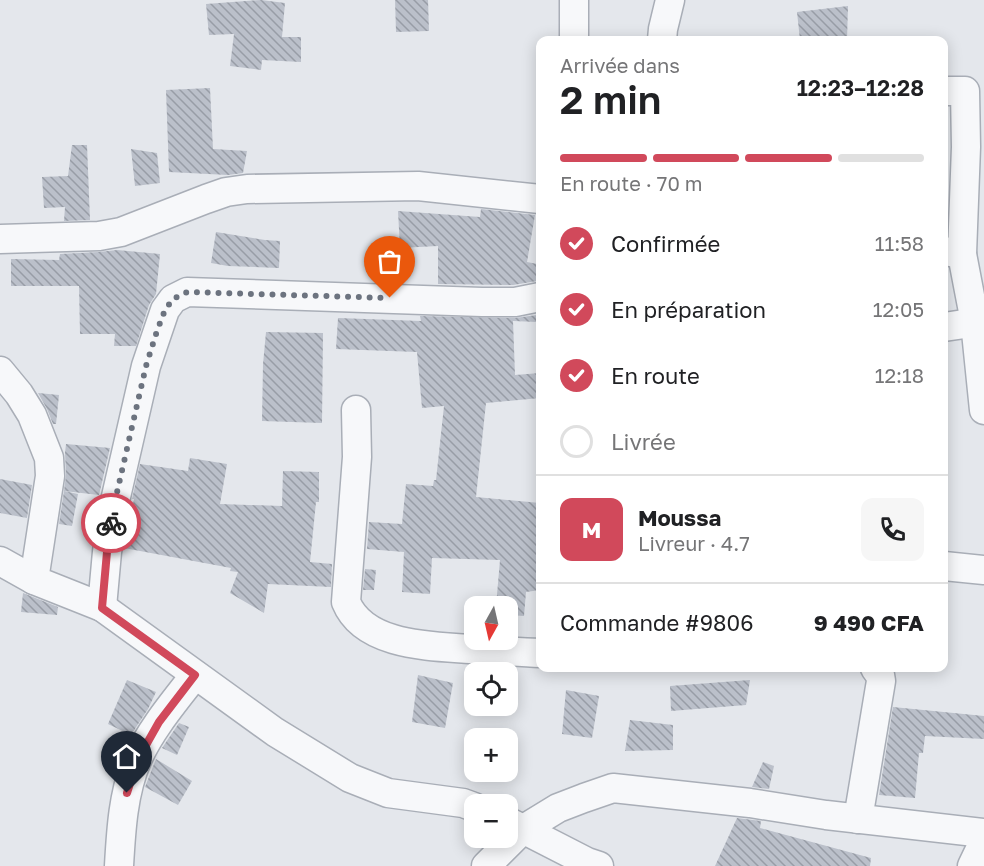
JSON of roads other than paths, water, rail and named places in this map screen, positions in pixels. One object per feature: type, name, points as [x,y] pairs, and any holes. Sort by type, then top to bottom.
[{"type":"street","points":[[574,0],[574,36]]},
{"type":"street","points":[[662,36],[670,0]]},
{"type":"street","points":[[964,92],[966,147],[953,252],[979,321],[984,410]]},
{"type":"street","points":[[0,239],[99,236],[121,232],[226,192],[247,189],[418,186],[536,199]]},
{"type":"street","points":[[102,608],[115,501],[146,366],[165,310],[173,299],[187,292],[482,302],[515,302],[536,298]]},
{"type":"street","points":[[948,326],[979,321]]},
{"type":"street","points":[[0,371],[19,394],[32,415],[49,458],[50,476],[34,579]]},
{"type":"street","points":[[356,410],[357,457],[346,602],[349,611],[367,628],[383,636],[419,645],[536,653]]},
{"type":"street","points":[[0,561],[34,579],[102,608],[275,732],[350,778],[388,793],[464,803]]},
{"type":"street","points":[[948,566],[984,570]]},
{"type":"street","points":[[858,819],[881,681],[878,672]]},
{"type":"street","points":[[119,866],[127,793],[137,761],[159,722],[195,675]]},
{"type":"street","points":[[518,824],[613,789],[750,803],[858,819],[984,833]]},
{"type":"street","points":[[518,827],[598,866]]},
{"type":"street","points":[[972,866],[984,841]]},
{"type":"street","points":[[486,866],[499,848]]}]
